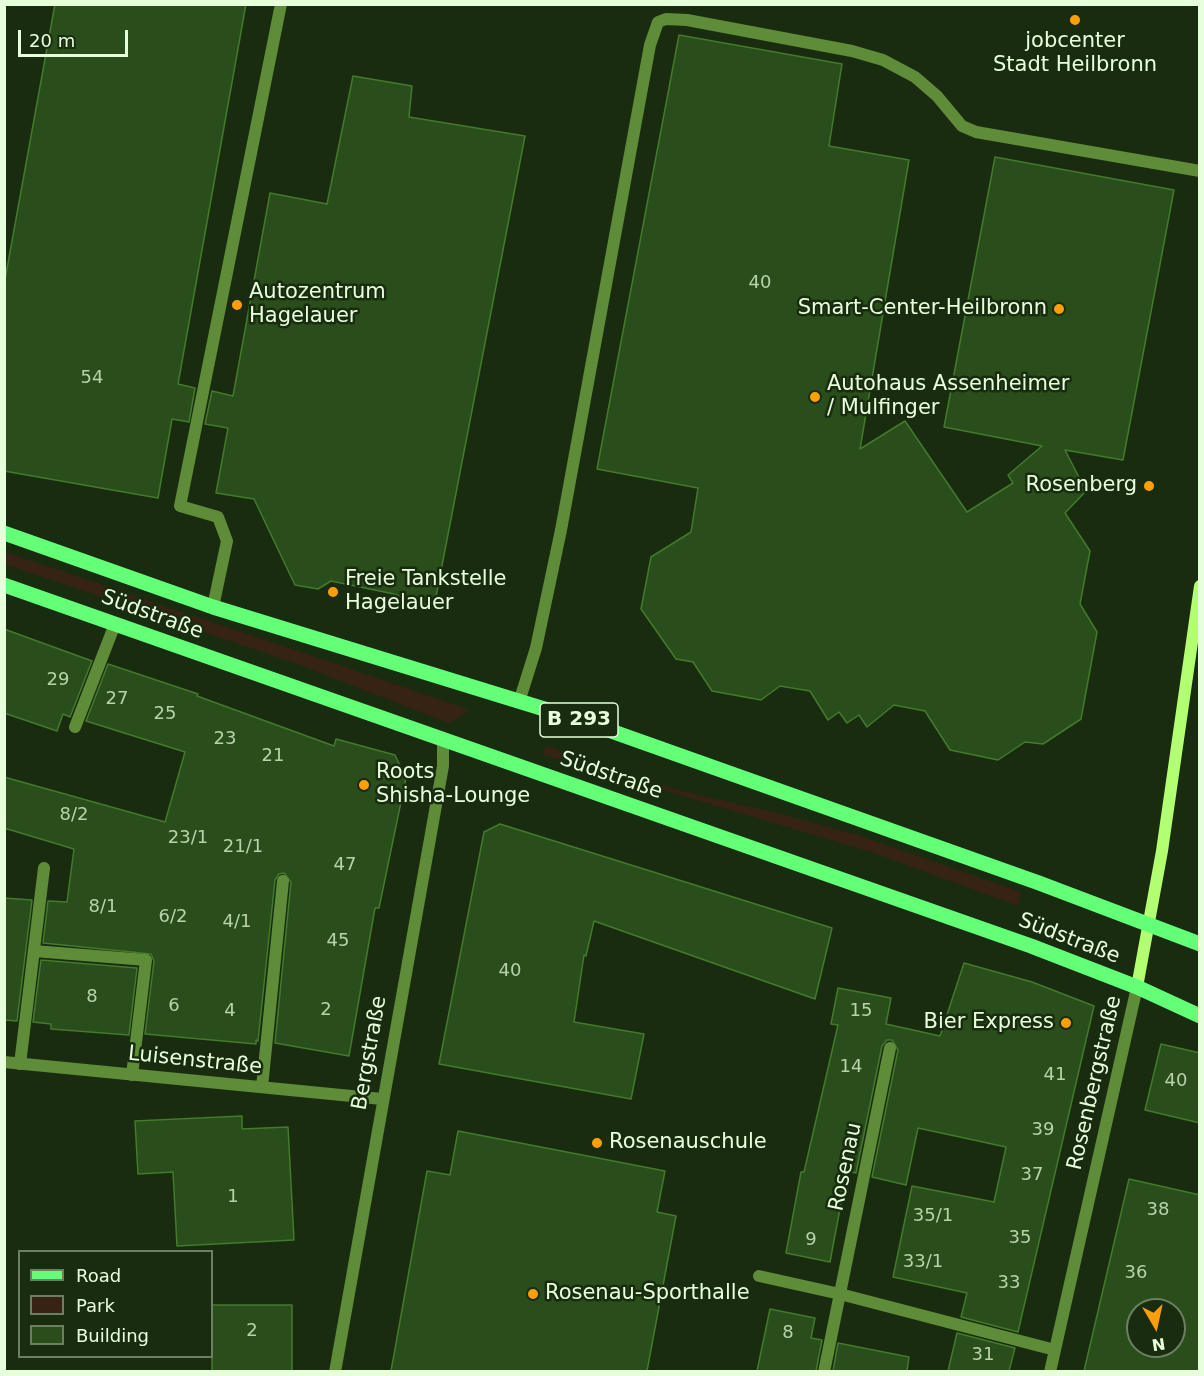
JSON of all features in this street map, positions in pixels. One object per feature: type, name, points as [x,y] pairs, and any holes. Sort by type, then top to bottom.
[{"type":"main road","name":"Südstraße","points":[[4,533],[213,607],[580,720],[1039,883],[1200,944]]},
{"type":"main road","name":"Südstraße","points":[[4,585],[1031,946],[1137,987],[1200,1016]]},
{"type":"street","points":[[213,607],[227,541],[218,517],[180,506],[281,4]]},
{"type":"street","points":[[519,702],[536,648],[561,530],[650,45],[658,22],[666,19],[687,20],[852,51],[883,60],[915,77],[937,96],[962,126],[976,132],[1200,171]]},
{"type":"street","name":"Rosenbergstraße","points":[[1050,1371],[1137,987],[1162,851],[1200,586]]},
{"type":"street","points":[[75,727],[116,624]]},
{"type":"street","name":"Bergstraße","points":[[335,1371],[443,766],[443,741]]},
{"type":"street","points":[[20,1064],[44,868]]},
{"type":"street","points":[[262,1088],[283,881]]},
{"type":"street","points":[[34,951],[146,960],[132,1074]]},
{"type":"street","name":"Rosenau","points":[[824,1371],[890,1048]]},
{"type":"street","name":"Luisenstraße","points":[[4,1062],[382,1099]]},
{"type":"street","points":[[759,1276],[840,1294],[1055,1350]]},
{"type":"green space","points":[[5,552],[470,710],[449,723],[300,665],[5,564]]},
{"type":"green space","points":[[546,746],[678,790],[777,813],[857,835],[1021,892],[1018,906],[871,852],[542,754]]},
{"type":"building","points":[[55,4],[246,4],[178,384],[195,388],[189,422],[172,419],[158,498],[4,471],[4,285]]},
{"type":"building","points":[[679,35],[842,64],[829,146],[909,160],[860,449],[905,421],[967,512],[1013,483],[1008,475],[1042,446],[944,427],[995,157],[1174,190],[1123,460],[1065,450],[1086,491],[1065,513],[1090,551],[1080,604],[1097,632],[1081,719],[1043,744],[1025,742],[998,760],[950,750],[925,711],[894,705],[867,727],[859,715],[847,723],[839,712],[828,720],[810,691],[780,686],[761,700],[712,691],[693,662],[676,659],[641,609],[651,557],[691,532],[698,488],[597,469]]},
{"type":"building","points":[[353,76],[412,86],[409,117],[525,136],[434,607],[394,594],[331,581],[318,589],[295,585],[254,499],[216,493],[228,428],[205,424],[212,391],[233,396],[270,193],[327,204]]},
{"type":"building","points":[[4,629],[92,661],[70,717],[63,714],[57,731],[4,713]]},
{"type":"building","points":[[108,664],[198,694],[197,696],[334,746],[336,739],[395,755],[406,778],[379,908],[375,908],[349,1056],[275,1043],[291,882],[284,873],[279,874],[275,880],[256,1044],[145,1034],[154,961],[151,954],[43,943],[48,901],[67,902],[74,849],[4,828],[4,777],[165,822],[185,752],[86,721]]},
{"type":"building","points":[[500,824],[832,928],[815,999],[594,921],[586,956],[584,955],[574,1022],[644,1034],[631,1099],[439,1064],[484,832]]},
{"type":"building","points":[[4,898],[32,900],[17,1021],[4,1020]]},
{"type":"building","points":[[41,960],[137,968],[129,1035],[51,1029],[51,1024],[33,1022]]},
{"type":"building","points":[[964,963],[1032,982],[1094,1006],[1018,1332],[961,1317],[967,1293],[893,1277],[912,1186],[994,1202],[1006,1147],[918,1128],[906,1185],[872,1177],[898,1050],[892,1040],[887,1040],[882,1046],[856,1173],[847,1171],[830,1262],[786,1253],[801,1172],[804,1172],[838,1025],[831,1024],[838,988],[891,998],[886,1024],[940,1036]]},
{"type":"building","points":[[1161,1044],[1200,1053],[1200,1123],[1145,1110]]},
{"type":"building","points":[[242,1116],[242,1129],[288,1127],[294,1240],[177,1246],[173,1172],[138,1174],[135,1121]]},
{"type":"building","name":"Rosenau-Sporthalle","points":[[458,1131],[665,1171],[657,1212],[676,1216],[647,1371],[391,1371],[427,1171],[450,1175]]},
{"type":"building","points":[[1129,1179],[1200,1195],[1200,1371],[1084,1371]]},
{"type":"building","points":[[213,1305],[292,1305],[292,1371],[212,1371]]},
{"type":"building","points":[[770,1309],[815,1318],[811,1338],[822,1340],[816,1371],[757,1371]]},
{"type":"building","points":[[957,1333],[1015,1348],[1009,1371],[948,1371]]},
{"type":"building","points":[[838,1343],[909,1357],[907,1371],[833,1371]]},
{"type":"place","name":"jobcenter Stadt Heilbronn","points":[[1075,20]]},
{"type":"place","name":"Autozentrum Hagelauer","points":[[237,305]]},
{"type":"place","name":"Smart-Center-Heilbronn","points":[[1059,309]]},
{"type":"place","name":"Autohaus Assenheimer / Mulfinger","points":[[815,397]]},
{"type":"place","name":"Rosenberg","points":[[1149,486]]},
{"type":"place","name":"Freie Tankstelle Hagelauer","points":[[333,592]]},
{"type":"place","name":"Roots Shisha-Lounge","points":[[364,785]]},
{"type":"place","name":"Bier Express","points":[[1066,1023]]},
{"type":"place","name":"Rosenauschule","points":[[597,1143]]},
{"type":"place","name":"Rosenau-Sporthalle","points":[[533,1294]]}]
